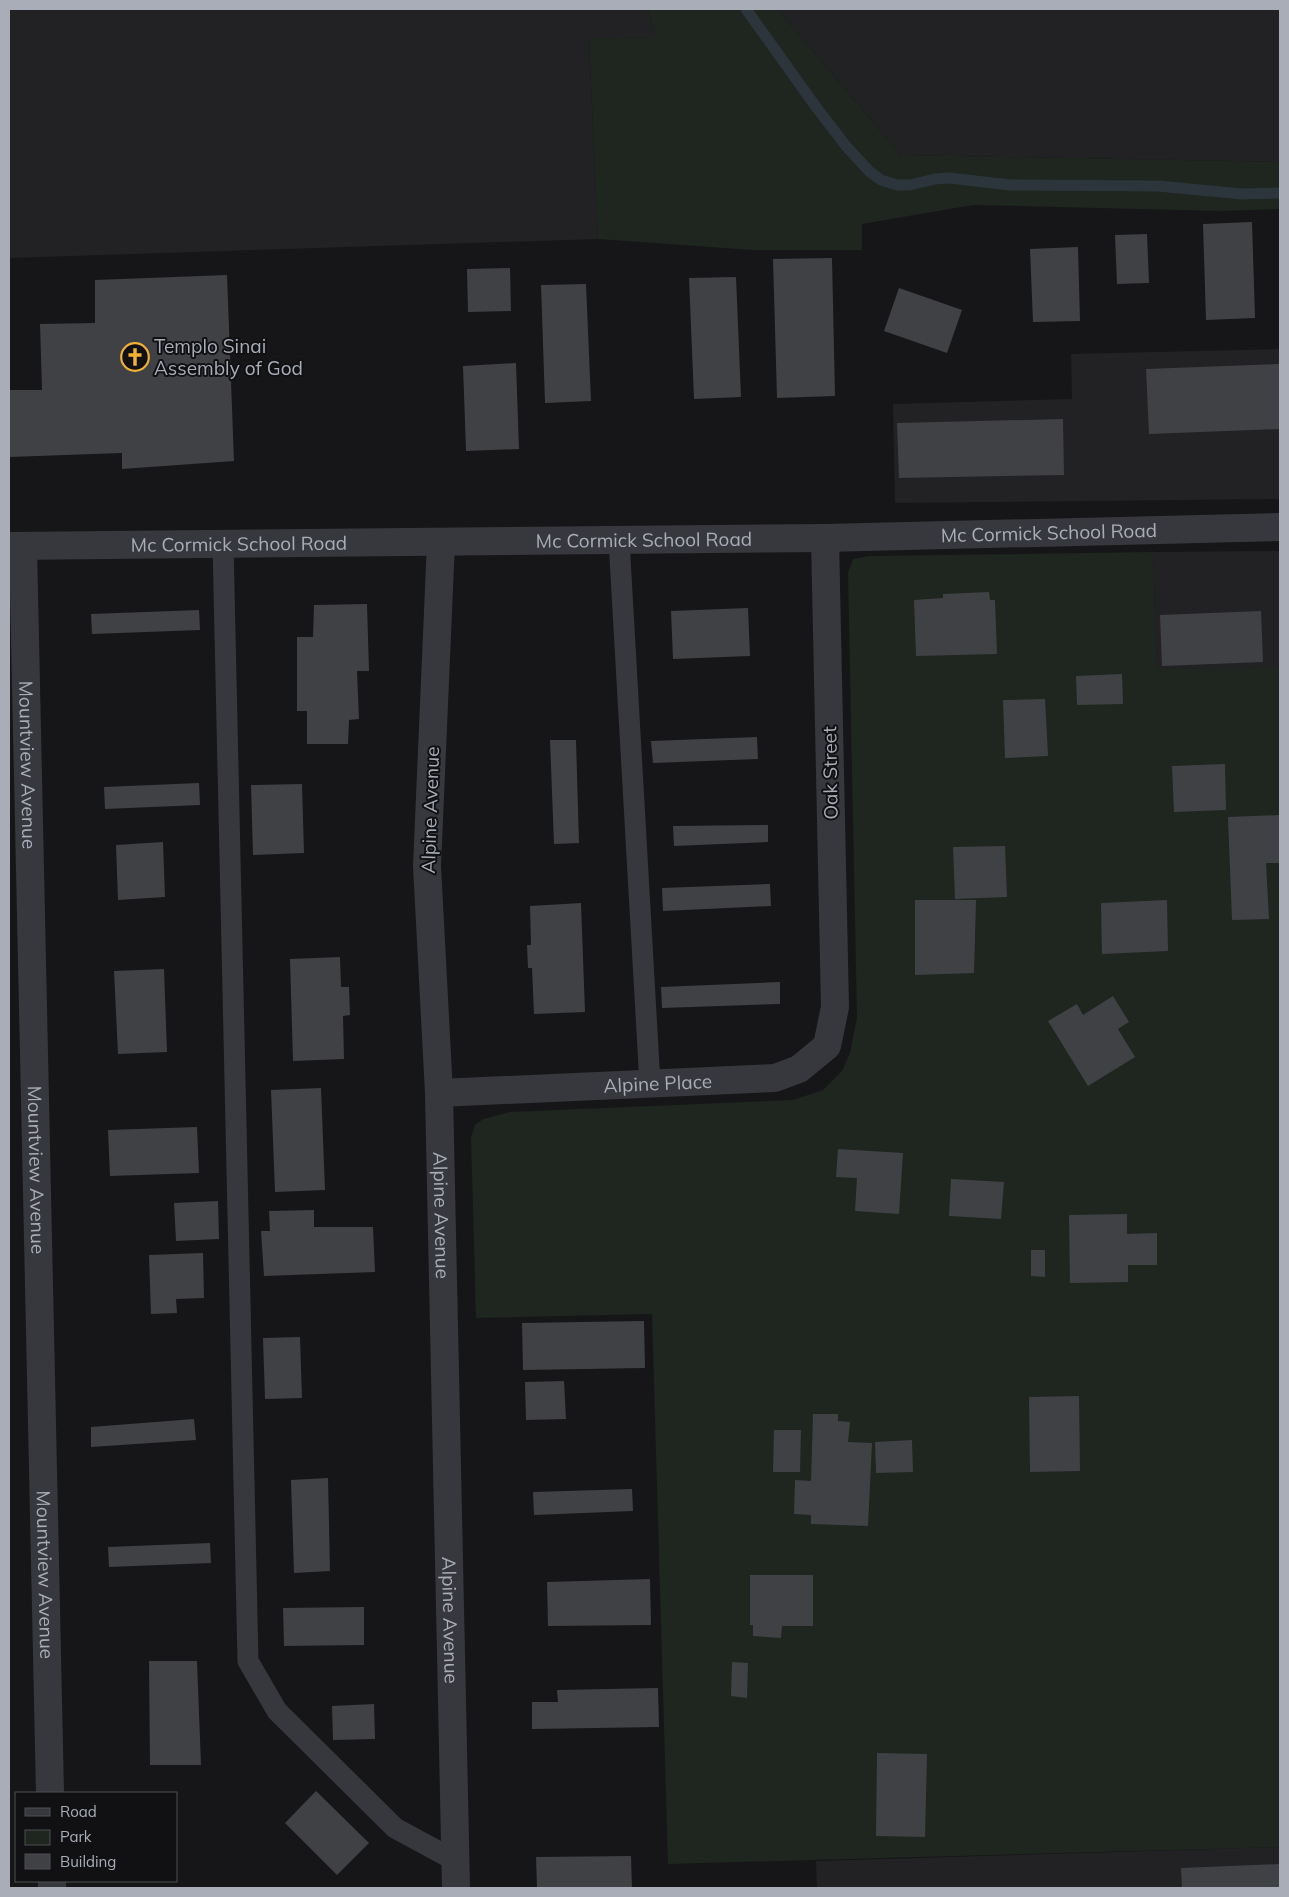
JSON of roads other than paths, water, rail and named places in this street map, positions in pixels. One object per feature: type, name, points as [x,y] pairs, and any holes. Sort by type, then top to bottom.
[{"type":"street","name":"Mc Cormick School Road","points":[[16,546],[825,538],[1280,527]]},
{"type":"street","name":"Oak Street","points":[[825,538],[835,1007]]},
{"type":"street","name":"Alpine Avenue","points":[[441,542],[427,866],[439,1093],[456,1888]]},
{"type":"street","name":"Mountview Avenue","points":[[16,546],[50,1792]]},
{"type":"street","name":"Alpine Place","points":[[439,1093],[775,1078],[799,1070],[827,1046],[835,1007]]},
{"type":"lane","points":[[619,540],[650,1084]]},
{"type":"lane","points":[[222,544],[248,1661],[277,1711],[395,1828],[456,1861]]},
{"type":"waterway","points":[[746,9],[846,146],[870,172],[881,180],[897,185],[910,185],[949,178],[1010,185],[1158,186],[1242,194],[1280,193]]},
{"type":"place","name":"Templo Sinai Assembly of God","points":[[135,357]]}]
